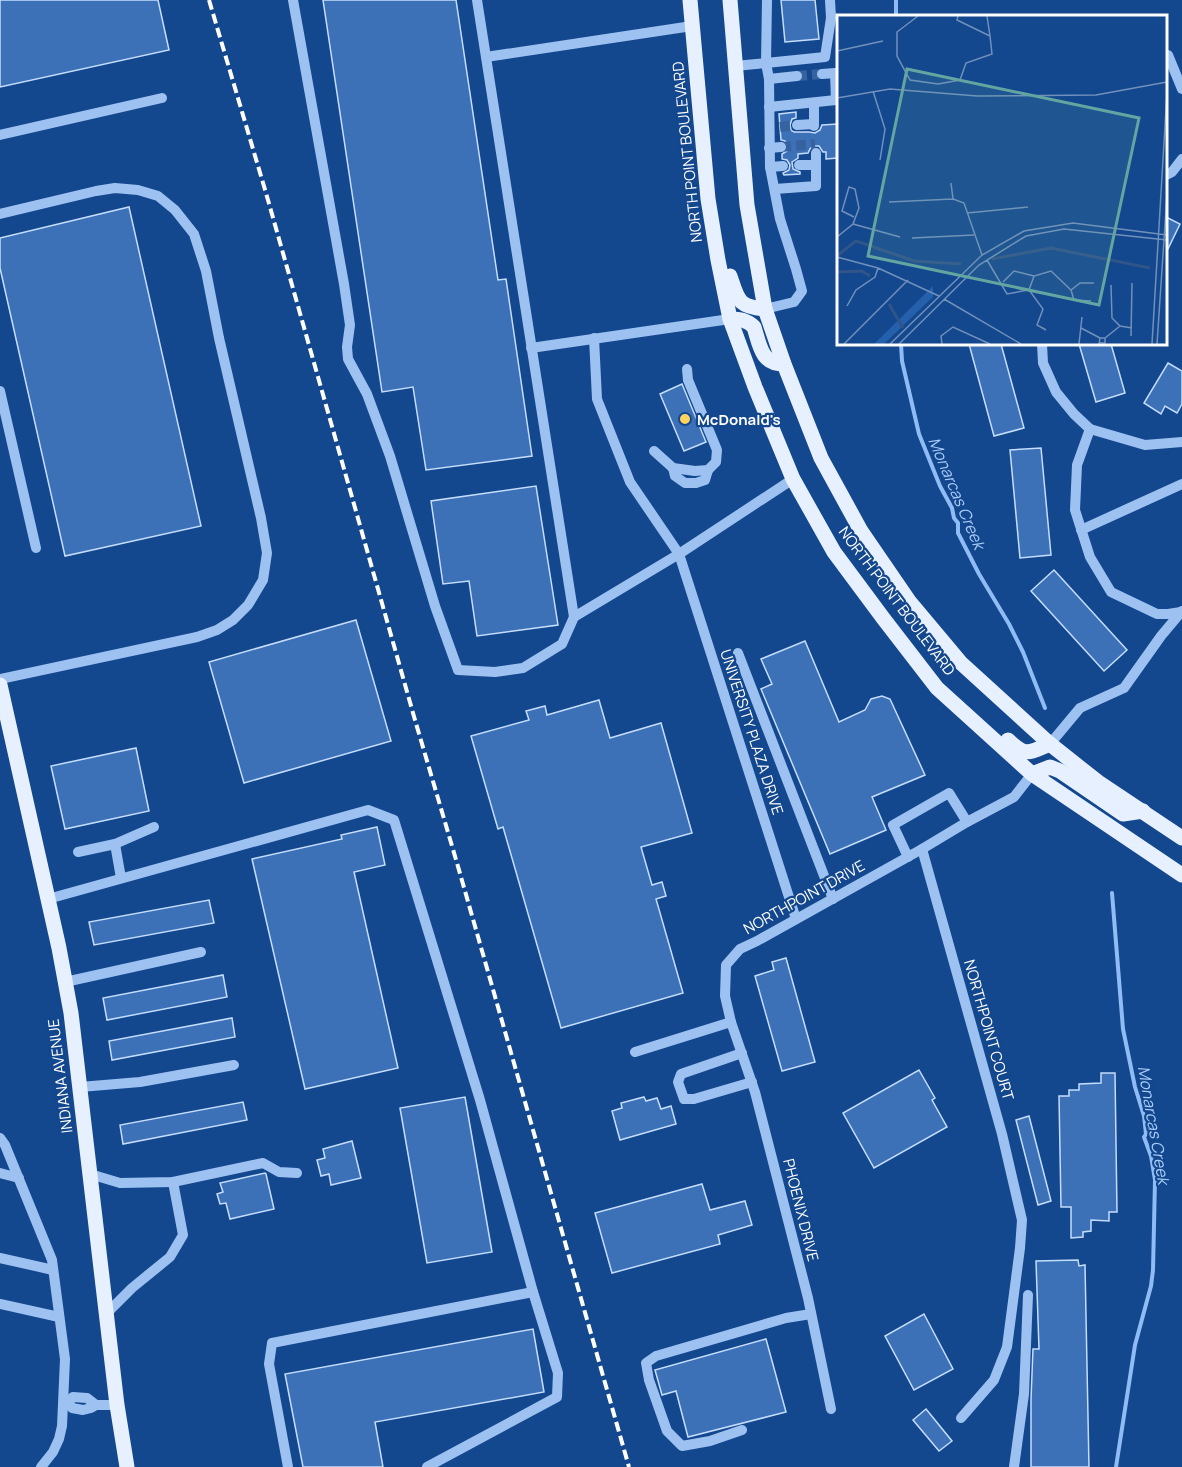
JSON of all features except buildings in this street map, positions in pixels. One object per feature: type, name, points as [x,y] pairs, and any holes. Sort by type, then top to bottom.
[{"type":"main road","name":"NORTH POINT BOULEVARD","points":[[690,0],[708,199],[730,319],[793,479],[834,552],[937,688],[1032,774],[1182,875]]},
{"type":"main road","name":"NORTH POINT BOULEVARD","points":[[730,0],[747,205],[765,309],[821,458],[861,531],[909,601],[961,663],[1050,744],[1098,782],[1182,838]]},
{"type":"main road","points":[[718,260],[728,267],[736,294],[742,303],[750,308],[765,309]]},
{"type":"main road","points":[[730,319],[750,323],[768,361],[784,364]]},
{"type":"main road","points":[[926,674],[941,678],[1022,752],[1031,752],[1050,744]]},
{"type":"main road","name":"INDIANA AVENUE","points":[[0,685],[48,898],[71,1013],[117,1405],[127,1467]]},
{"type":"main road","points":[[1032,774],[1050,767],[1060,771],[1123,814],[1143,811]]},
{"type":"street","points":[[293,0],[344,284],[350,325],[348,359],[367,394],[390,456],[435,606],[458,670],[495,672],[523,668],[562,644],[574,617],[477,0]]},
{"type":"street","points":[[765,309],[794,302],[802,291],[780,219],[770,167],[769,148],[774,127],[769,107],[769,79],[766,63],[767,0]]},
{"type":"street","points":[[735,66],[825,57],[831,18],[830,0]]},
{"type":"street","points":[[486,57],[692,26]]},
{"type":"street","points":[[1168,55],[1182,89]]},
{"type":"street","points":[[769,107],[836,100],[835,73],[822,74]]},
{"type":"street","points":[[769,79],[797,76]]},
{"type":"street","points":[[0,135],[162,98]]},
{"type":"street","points":[[797,125],[814,125],[813,103]]},
{"type":"street","points":[[769,148],[782,147]]},
{"type":"street","points":[[775,189],[816,186],[816,153]]},
{"type":"street","points":[[1167,174],[1182,159]]},
{"type":"street","points":[[799,165],[816,165]]},
{"type":"street","points":[[770,167],[783,166]]},
{"type":"street","points":[[0,214],[96,191],[115,188],[138,190],[158,196],[175,210],[194,234],[206,271],[267,553],[263,580],[248,605],[233,620],[217,630],[197,637],[0,679]]},
{"type":"street","points":[[531,348],[730,319]]},
{"type":"street","name":"UNIVERSITY PLAZA DRIVE","points":[[594,339],[597,399],[630,482],[680,554],[796,919]]},
{"type":"street","points":[[1042,345],[1043,363],[1056,392],[1090,429],[1145,445],[1182,442]]},
{"type":"street","points":[[654,451],[673,468],[708,470],[717,462],[717,450],[688,380],[687,369]]},
{"type":"street","points":[[0,392],[36,548]]},
{"type":"street","points":[[1090,429],[1077,465],[1075,510],[1090,556],[1111,592],[1157,614],[1182,612]]},
{"type":"street","points":[[574,617],[680,554],[793,479]]},
{"type":"street","points":[[1082,530],[1182,484]]},
{"type":"street","points":[[1050,744],[1080,708],[1124,688],[1161,636],[1182,612]]},
{"type":"street","points":[[738,653],[832,899]]},
{"type":"street","name":"NORTHPOINT DRIVE","points":[[731,1022],[725,996],[726,965],[740,949],[1014,796],[1032,774]]},
{"type":"street","points":[[908,857],[894,825],[949,793],[967,822]]},
{"type":"street","points":[[48,898],[368,810],[394,820],[480,1100],[558,1373],[557,1397],[427,1467]]},
{"type":"street","points":[[78,852],[115,844],[154,827]]},
{"type":"street","points":[[115,844],[121,878]]},
{"type":"street","name":"NORTHPOINT COURT","points":[[922,849],[1002,1134],[1022,1220],[1007,1347],[994,1380],[961,1418]]},
{"type":"street","points":[[65,982],[201,952]]},
{"type":"street","points":[[636,1052],[731,1022]]},
{"type":"street","name":"PHOENIX DRIVE","points":[[731,1022],[752,1082],[788,1221],[831,1409]]},
{"type":"street","points":[[742,1053],[681,1074],[678,1082],[684,1099],[694,1099],[752,1082]]},
{"type":"street","points":[[80,1088],[140,1082],[234,1065]]},
{"type":"street","points":[[0,1138],[5,1144],[52,1260],[65,1359],[66,1401],[62,1426],[53,1452],[41,1467]]},
{"type":"street","points":[[90,1174],[120,1183],[173,1182],[263,1162],[279,1172],[297,1173]]},
{"type":"street","points":[[0,1173],[19,1178]]},
{"type":"street","points":[[106,1314],[132,1288],[170,1257],[183,1234],[173,1182]]},
{"type":"street","points":[[0,1258],[53,1270]]},
{"type":"street","points":[[288,1467],[269,1365],[272,1343],[533,1292]]},
{"type":"street","points":[[1014,1467],[1024,1394],[1028,1295]]},
{"type":"street","points":[[0,1304],[59,1317]]},
{"type":"street","points":[[742,1430],[710,1442],[682,1446],[667,1431],[649,1380],[646,1363],[656,1356],[786,1318],[811,1314]]},
{"type":"street","points":[[66,1401],[72,1408],[83,1410],[96,1405],[117,1405]]},
{"type":"waterway","name":"Monarcas Creek","points":[[896,0],[896,15]]},
{"type":"waterway","name":"Monarcas Creek","points":[[901,345],[902,361],[919,434],[958,523],[958,533],[1023,652],[1045,708]]},
{"type":"waterway","name":"Monarcas Creek","points":[[1112,893],[1123,1029],[1135,1087],[1144,1116],[1146,1134],[1144,1137],[1151,1156],[1155,1180],[1151,1286],[1135,1345],[1116,1467]]},
{"type":"tunnel","points":[[797,76],[822,74]]},
{"type":"tunnel","points":[[780,127],[797,125]]},
{"type":"tunnel","points":[[781,147],[815,144]]},
{"type":"railway","points":[[209,0],[629,1467]]},
{"type":"place","name":"McDonald's","points":[[685,419]]}]
